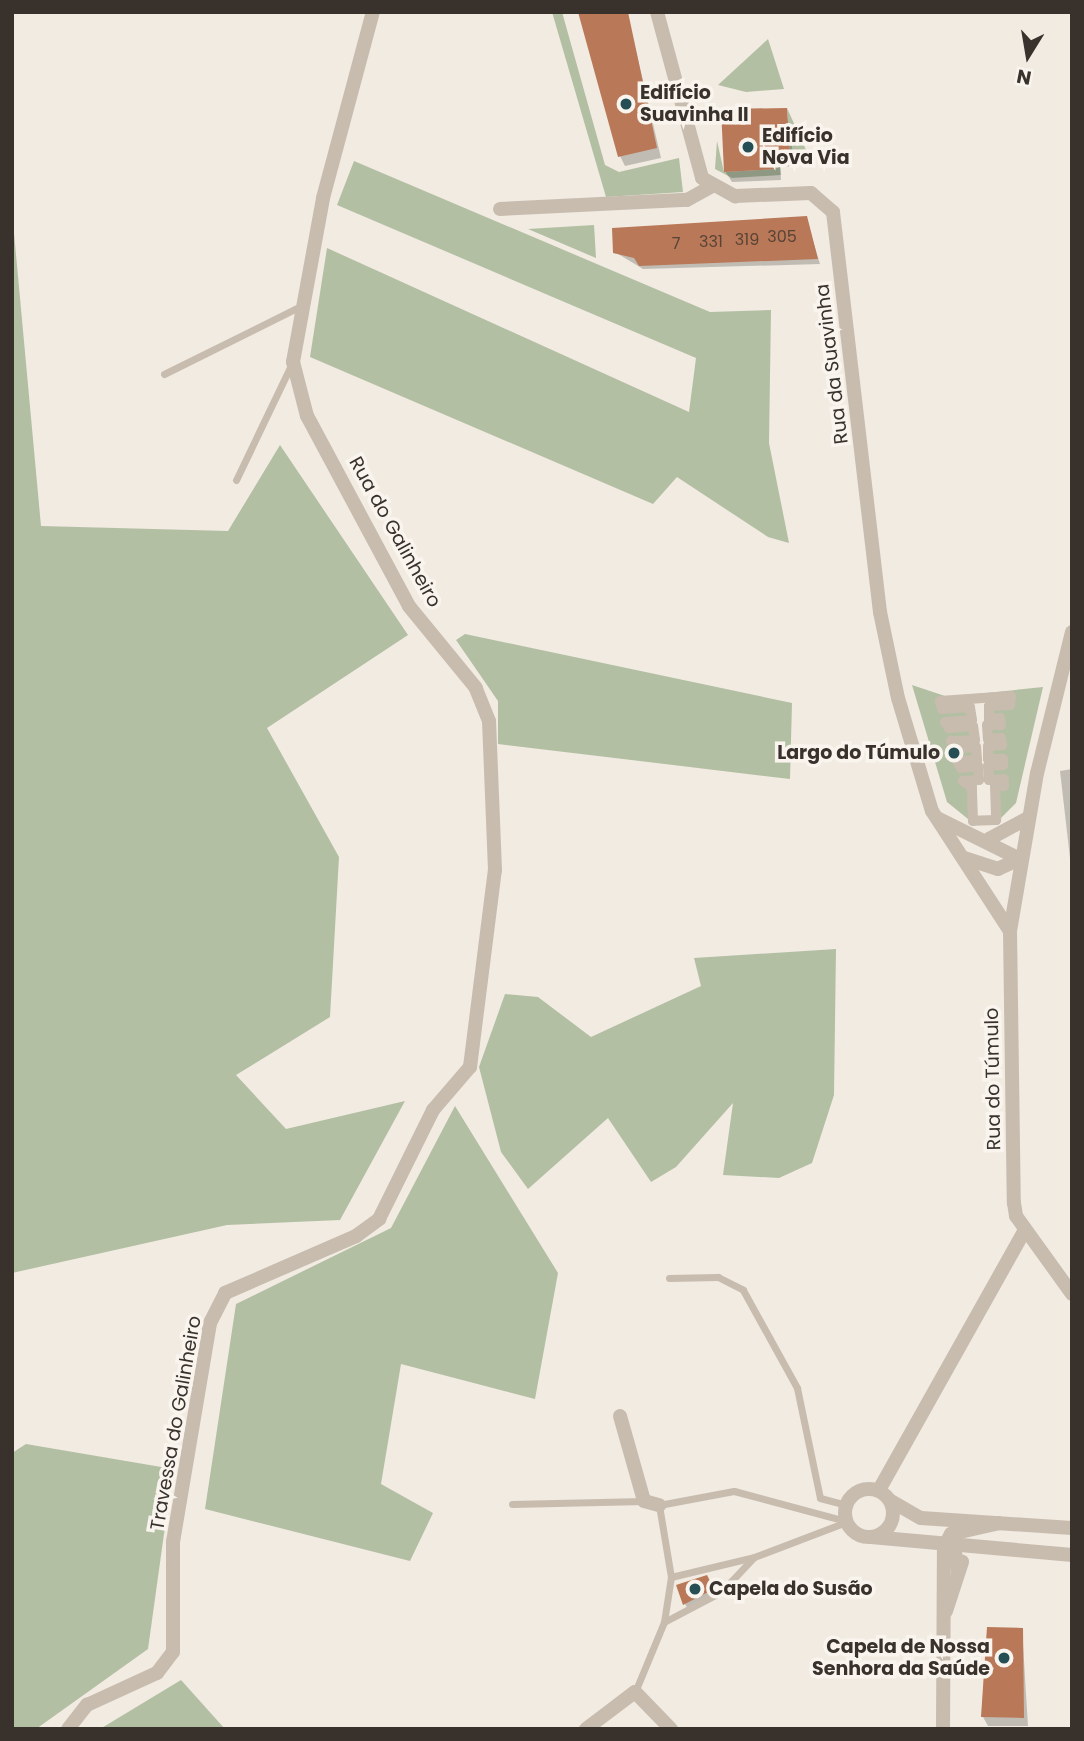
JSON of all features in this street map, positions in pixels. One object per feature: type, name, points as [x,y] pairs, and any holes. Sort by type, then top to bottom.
[{"type":"street","name":"Rua do Galinheiro","points":[[373,12],[302,306],[293,362],[307,416],[410,606],[476,688],[489,721],[495,870],[470,1066]]},
{"type":"street","points":[[500,209],[687,200],[712,186],[697,167],[657,12]]},
{"type":"street","name":"Rua da Suavinha","points":[[712,186],[735,195],[811,193],[833,212],[885,646],[938,819],[1010,932]]},
{"type":"street","name":"Rua do Túmulo","points":[[1072,632],[1028,818],[1010,932],[1014,1203],[1025,1230],[1072,1294]]},
{"type":"street","points":[[1011,696],[1010,705],[989,706],[989,719],[1000,718],[1001,725],[987,725],[988,739],[1001,738],[1002,745],[988,746],[988,759],[1003,759],[1003,765],[988,766],[989,780],[1004,779],[1004,786],[995,786],[996,820],[973,821],[972,787],[964,781],[979,780],[978,766],[961,768],[957,761],[977,760],[975,747],[954,748],[951,741],[975,740],[973,726],[949,728],[945,722],[972,720],[970,707],[942,709],[940,701],[1011,696]]},
{"type":"street","points":[[989,839],[1028,818]]},
{"type":"street","points":[[938,819],[966,835],[989,839],[1020,859]]},
{"type":"street","points":[[962,857],[998,869],[1020,859]]},
{"type":"street","name":"Travessa do Galinheiro","points":[[68,1729],[87,1705],[157,1673],[173,1652],[173,1542],[210,1323],[225,1293],[356,1236],[379,1219],[433,1110],[470,1066]]},
{"type":"street","points":[[879,1490],[1025,1230]]},
{"type":"street","points":[[620,1416],[644,1501],[659,1505]]},
{"type":"street","points":[[958,1570],[950,1543],[904,1513],[879,1490],[863,1489],[846,1505],[846,1521],[872,1537],[921,1545],[950,1543],[975,1549],[1072,1555]]},
{"type":"street","points":[[872,1537],[891,1524],[891,1501]]},
{"type":"street","points":[[904,1513],[1072,1528]]},
{"type":"street","points":[[940,1573],[950,1543],[999,1523]]},
{"type":"street","points":[[921,1545],[940,1573],[946,1611],[943,1729]]},
{"type":"street","points":[[946,1611],[958,1570],[975,1549]]},
{"type":"street","points":[[586,1729],[635,1692],[671,1729]]},
{"type":"lane","points":[[164,374],[302,306]]},
{"type":"lane","points":[[236,480],[293,362]]},
{"type":"lane","points":[[669,1278],[718,1276],[743,1290],[797,1388],[820,1498],[846,1505]]},
{"type":"lane","points":[[635,1692],[664,1622],[671,1577],[659,1505],[734,1492],[846,1521]]},
{"type":"lane","points":[[512,1504],[644,1501]]},
{"type":"lane","points":[[671,1577],[754,1557],[846,1521]]},
{"type":"lane","points":[[664,1622],[721,1592],[754,1557]]},
{"type":"green space","points":[[552,12],[562,12],[605,165],[619,172],[679,158],[683,192],[606,197]]},
{"type":"green space","points":[[768,39],[784,89],[746,92],[718,85]]},
{"type":"green space","points":[[787,108],[811,161],[780,162],[781,175],[732,178],[715,169],[717,141],[724,172],[775,169],[775,156],[790,155]]},
{"type":"green space","points":[[354,161],[710,312],[771,310],[769,443],[789,543],[768,537],[677,477],[653,504],[310,357],[327,248],[689,412],[696,358],[337,205]]},
{"type":"green space","points":[[12,211],[41,526],[228,531],[280,445],[408,635],[267,728],[339,857],[330,1017],[236,1075],[286,1129],[405,1101],[340,1220],[227,1225],[12,1273]]},
{"type":"green space","points":[[594,225],[596,258],[528,229]]},
{"type":"green space","points":[[465,634],[792,703],[790,779],[498,744],[498,701],[456,640]]},
{"type":"green space","name":"Largo do Túmulo","points":[[912,685],[948,697],[1043,687],[1016,803],[997,822],[973,823],[947,802]],"holes":[[[1011,697],[989,706],[996,820],[973,821],[978,766],[970,707],[941,701]]]},
{"type":"green space","points":[[836,949],[834,1095],[812,1163],[779,1178],[723,1175],[733,1103],[676,1167],[651,1182],[608,1118],[528,1189],[501,1152],[479,1067],[505,994],[538,997],[591,1037],[701,986],[694,958]]},
{"type":"green space","points":[[455,1106],[558,1273],[535,1399],[401,1364],[381,1484],[433,1513],[410,1561],[205,1509],[236,1304],[391,1228]]},
{"type":"green space","points":[[26,1444],[173,1469],[148,1649],[36,1729],[12,1729],[12,1453]]},
{"type":"green space","points":[[181,1680],[225,1729],[100,1729]]},
{"type":"building","name":"Edifício Suavinha II","points":[[578,12],[628,12],[657,148],[618,157]]},
{"type":"building","name":"Edifício Nova Via","points":[[787,108],[790,155],[775,156],[775,169],[724,172],[721,109]]},
{"type":"building","points":[[807,216],[818,259],[639,266],[634,258],[613,253],[612,228]]},
{"type":"building","name":"Capela do Susão","points":[[707,1575],[714,1589],[683,1605],[676,1585]]},
{"type":"building","name":"Capela de Nossa Senhora da Saúde","points":[[987,1627],[1023,1628],[1024,1718],[981,1717]]},
{"type":"place","name":"Edifício Suavinha II","points":[[626,104]]},
{"type":"place","name":"Edifício Nova Via","points":[[748,147]]},
{"type":"place","name":"Largo do Túmulo","points":[[954,753]]},
{"type":"place","name":"Capela do Susão","points":[[695,1589]]},
{"type":"place","name":"Capela de Nossa Senhora da Saúde","points":[[1004,1658]]}]
